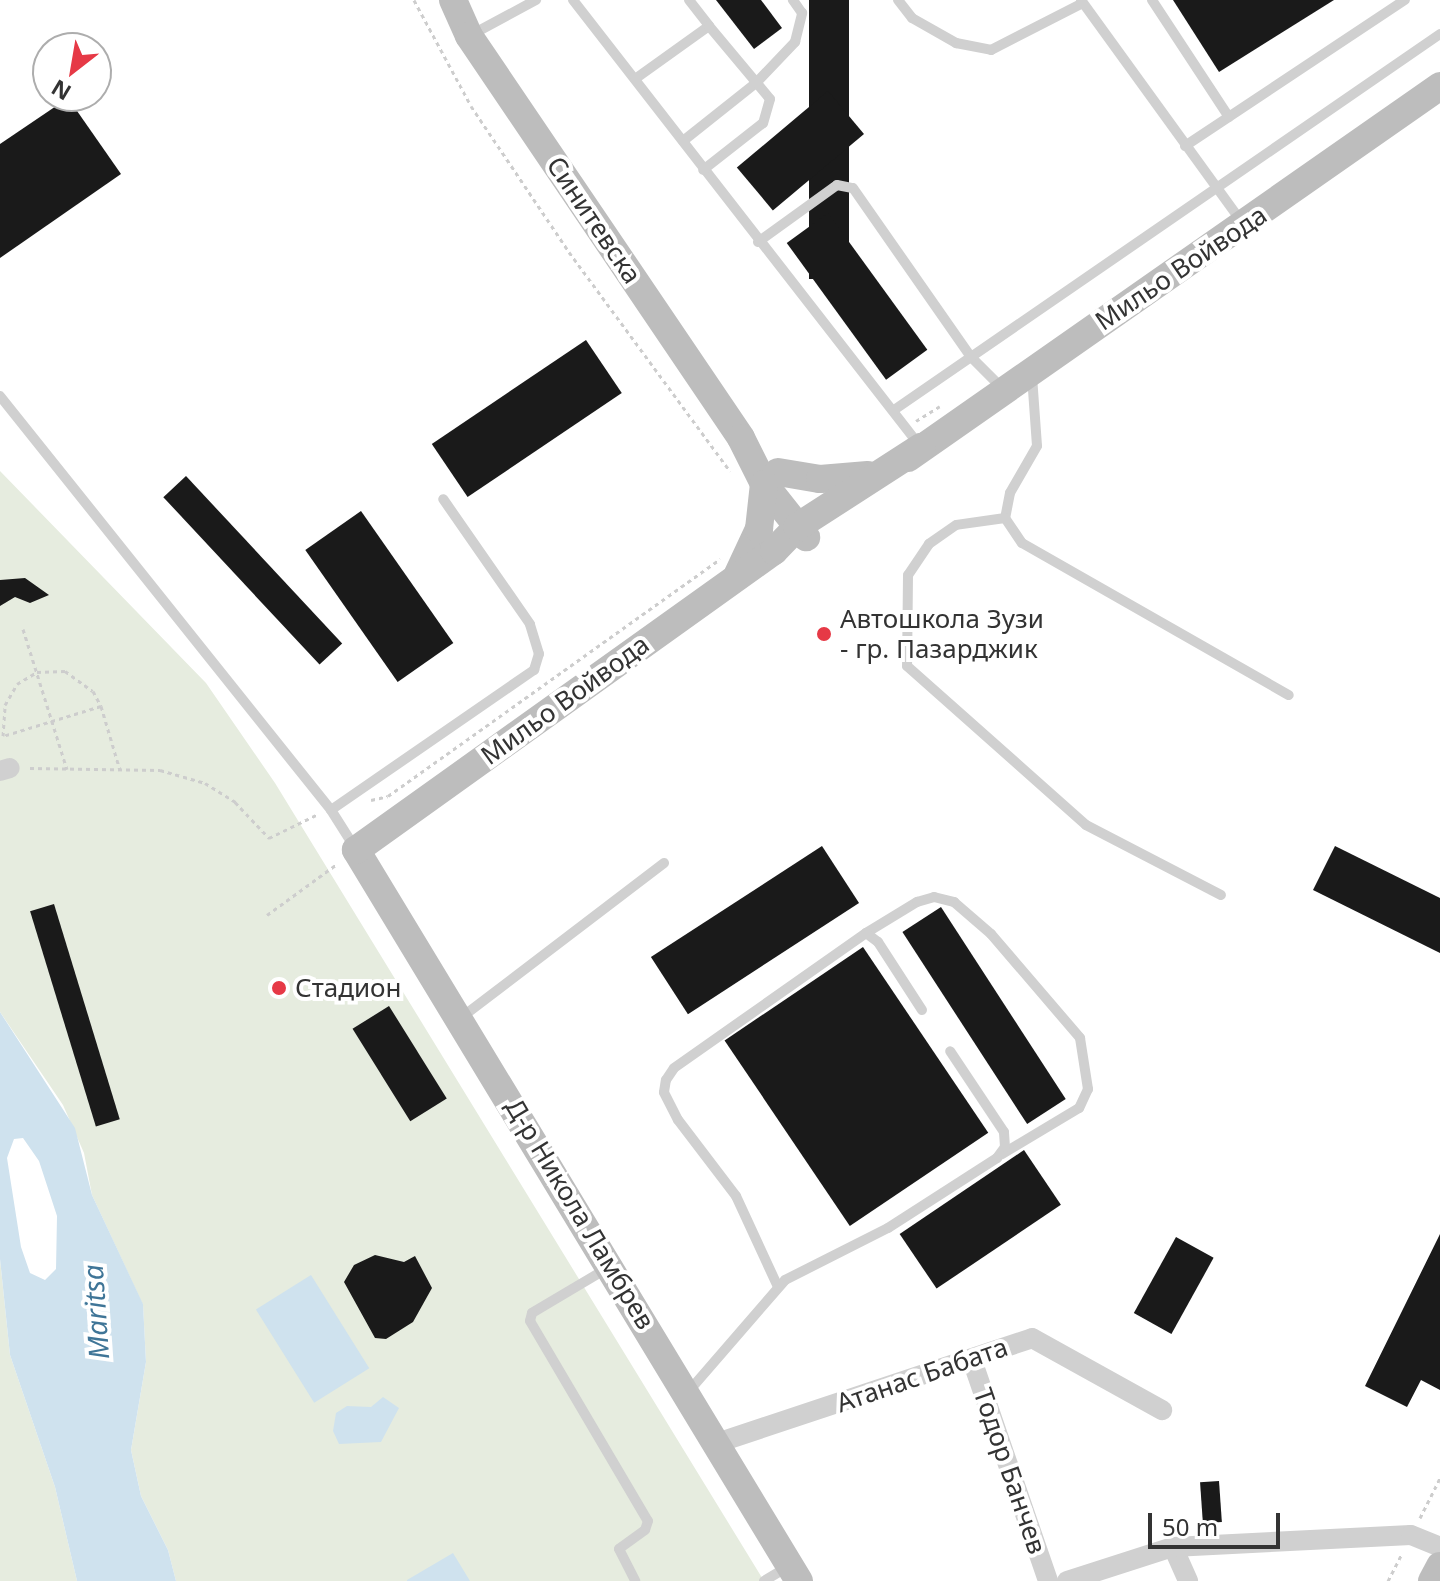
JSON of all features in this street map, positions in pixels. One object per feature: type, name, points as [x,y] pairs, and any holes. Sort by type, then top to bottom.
[{"type":"street","name":"Синитевска","points":[[453,0],[469,36],[741,438],[809,527]]},
{"type":"street","name":"Мильо Войвода","points":[[356,850],[730,567],[774,551],[1244,226],[1440,86]]},
{"type":"street","name":"Мильо Войвода","points":[[809,527],[877,474],[921,447]]},
{"type":"street","points":[[730,567],[759,529],[771,478],[828,480],[877,474]]},
{"type":"street","name":"Д-р Никола Ламбрев","points":[[356,850],[462,1017],[794,1573]]},
{"type":"street","name":"Атанас Бабата","points":[[717,1443],[1032,1338],[1162,1410]]},
{"type":"street","name":"Тодор Банчев","points":[[972,1360],[1048,1581]]},
{"type":"street","points":[[1067,1581],[1173,1547],[1411,1535],[1438,1568]]},
{"type":"street","points":[[1173,1547],[1188,1581]]},
{"type":"lane","points":[[469,36],[536,0]]},
{"type":"lane","points":[[573,0],[758,242],[921,447]]},
{"type":"lane","points":[[689,0],[770,99],[763,123],[703,170]]},
{"type":"lane","points":[[683,141],[756,83],[802,28],[802,13],[793,0]]},
{"type":"lane","points":[[898,0],[912,18],[956,43],[991,50],[1082,2],[1244,226]]},
{"type":"lane","points":[[1152,0],[1229,117]]},
{"type":"lane","points":[[1185,146],[1405,0]]},
{"type":"lane","points":[[635,79],[709,26]]},
{"type":"lane","points":[[894,410],[1440,34]]},
{"type":"lane","points":[[758,242],[837,185],[853,188],[971,357],[1003,390]]},
{"type":"lane","points":[[1031,371],[1037,446],[1010,493],[1005,518],[1022,543],[1289,695]]},
{"type":"lane","points":[[0,396],[331,810],[356,850]]},
{"type":"lane","points":[[331,810],[534,670],[539,654],[530,624],[443,499]]},
{"type":"lane","points":[[1005,518],[956,525],[929,544],[908,575],[907,666],[1086,825],[1221,895]]},
{"type":"lane","points":[[462,1017],[664,863]]},
{"type":"lane","points":[[687,1393],[778,1287],[888,1228],[1079,1108],[1088,1089],[1080,1038],[991,934],[954,902],[934,897],[917,902],[866,933],[674,1068],[666,1080],[664,1092],[678,1120],[736,1196],[778,1287]]},
{"type":"lane","points":[[866,933],[878,942],[922,1010]]},
{"type":"lane","points":[[950,1051],[1004,1132],[1005,1147],[997,1158]]},
{"type":"lane","points":[[611,1266],[532,1313],[530,1321],[648,1521],[645,1530],[619,1549],[635,1581]]},
{"type":"lane","points":[[764,1581],[794,1573]]},
{"type":"path","points":[[414,0],[489,132],[733,475]]},
{"type":"path","points":[[5,770],[160,770],[205,783],[235,802],[269,838],[297,820],[388,796],[730,567]]},
{"type":"path","points":[[23,629],[67,769]]},
{"type":"path","points":[[101,706],[3,736],[10,693],[37,672],[76,676],[101,706],[120,770]]},
{"type":"path","points":[[267,915],[356,850]]},
{"type":"shaded area","points":[[0,471],[206,683],[275,783],[764,1581],[176,1581],[168,1550],[141,1496],[131,1450],[146,1362],[143,1305],[92,1195],[84,1153],[63,1105],[0,1012]]},
{"type":"shaded area","points":[[0,1259],[10,1355],[55,1487],[77,1581],[0,1581]]},
{"type":"water","name":"Maritsa","points":[[0,1012],[75,1128],[92,1195],[143,1304],[146,1362],[131,1450],[141,1496],[168,1550],[176,1581],[77,1581],[55,1487],[10,1355],[0,1259]],"holes":[[[23,1138],[39,1161],[57,1216],[56,1269],[45,1280],[30,1273],[21,1247],[7,1158],[14,1139]]]},
{"type":"water","points":[[311,1275],[369,1368],[314,1403],[256,1309]]},
{"type":"water","points":[[383,1397],[399,1408],[381,1442],[339,1444],[333,1431],[336,1413],[347,1406],[371,1407]]},
{"type":"water","points":[[453,1553],[470,1581],[407,1581],[407,1580]]},
{"type":"building","points":[[716,0],[761,0],[782,28],[754,49]]},
{"type":"building","points":[[809,0],[849,0],[849,279],[809,279]]},
{"type":"building","points":[[1173,0],[1334,0],[1219,72]]},
{"type":"building","points":[[828,91],[864,134],[773,210],[737,167]]},
{"type":"building","points":[[47,112],[78,112],[121,174],[0,258],[0,144]]},
{"type":"building","points":[[828,213],[927,350],[886,380],[787,243]]},
{"type":"building","points":[[586,340],[622,393],[468,497],[432,444]]},
{"type":"building","points":[[186,476],[342,643],[320,665],[163,497]]},
{"type":"building","points":[[361,511],[453,643],[398,682],[305,550]]},
{"type":"building","points":[[25,578],[49,595],[30,603],[15,597],[0,606],[0,580]]},
{"type":"building","points":[[822,846],[859,903],[688,1014],[651,957]]},
{"type":"building","points":[[1335,846],[1440,898],[1440,953],[1313,890]]},
{"type":"building","points":[[54,904],[120,1119],[96,1126],[30,911]]},
{"type":"building","points":[[941,907],[1066,1099],[1027,1124],[902,932]]},
{"type":"building","points":[[863,947],[988,1133],[850,1226],[725,1040]]},
{"type":"building","points":[[389,1006],[447,1098],[410,1121],[353,1029]]},
{"type":"building","points":[[1024,1150],[1061,1205],[937,1289],[900,1234]]},
{"type":"building","points":[[1440,1234],[1440,1390],[1421,1380],[1407,1407],[1365,1386]]},
{"type":"building","points":[[1176,1237],[1214,1258],[1171,1334],[1134,1313]]},
{"type":"building","points":[[375,1255],[404,1262],[415,1256],[432,1288],[413,1322],[386,1339],[375,1338],[344,1282],[354,1265]]},
{"type":"building","points":[[1219,1481],[1222,1522],[1203,1523],[1200,1482]]},
{"type":"place","name":"Автошкола Зузи - гр. Пазарджик","points":[[824,634]]},
{"type":"place","name":"Стадион","points":[[279,988]]}]
